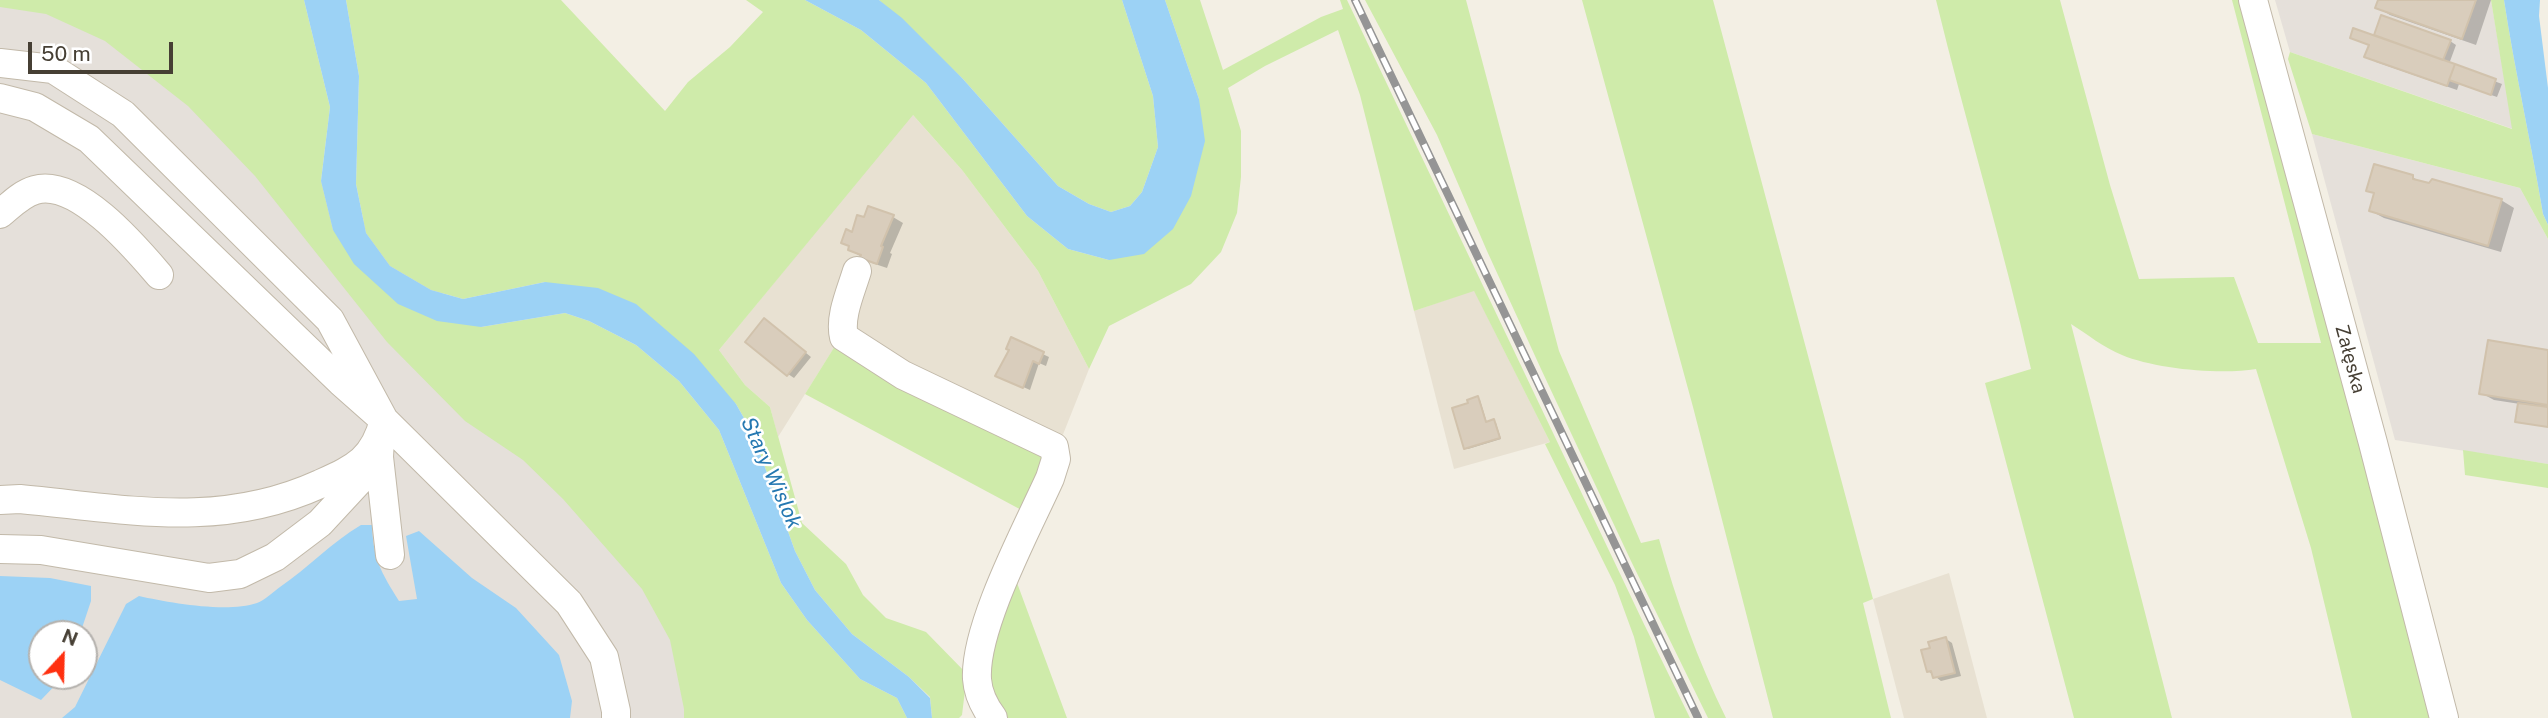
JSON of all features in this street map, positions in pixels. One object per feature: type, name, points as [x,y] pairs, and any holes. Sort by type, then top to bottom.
[{"type":"street","name":"Załęska","points":[[2253,0],[2444,718]]},
{"type":"street","points":[[0,62],[53,69],[123,114],[330,320],[378,437],[390,555]]},
{"type":"street","points":[[0,98],[35,107],[89,139],[341,382],[378,437],[569,603],[604,657],[616,718]]},
{"type":"street","points":[[0,214],[21,196],[38,189],[64,191],[88,205],[134,246],[159,275]]},
{"type":"street","points":[[857,271],[847,305],[844,337],[902,375],[1054,447],[1056,459],[1051,478],[993,605],[982,645],[977,678],[983,704],[993,718]]},
{"type":"street","points":[[0,500],[20,499],[141,512],[197,513],[256,507],[292,496],[341,474],[378,437]]},
{"type":"street","points":[[0,549],[41,550],[209,578],[240,574],[275,557],[320,523],[358,482],[378,437]]},
{"type":"shaded area","points":[[0,0],[202,0],[321,181],[901,718],[0,718]]},
{"type":"shaded area","points":[[2275,0],[2491,0],[2513,129],[2290,52]]},
{"type":"shaded area","points":[[912,114],[962,170],[1038,271],[1089,369],[1060,442],[844,332],[778,437],[770,407],[745,385],[719,350]]},
{"type":"shaded area","points":[[2312,134],[2520,188],[2548,239],[2548,464],[2395,440]]},
{"type":"shaded area","points":[[1474,290],[1550,442],[1454,469],[1414,311]]},
{"type":"shaded area","points":[[1949,573],[1987,718],[1904,718],[1873,599]]},
{"type":"green space","points":[[0,0],[304,0],[330,107],[321,181],[333,230],[481,327],[565,313],[589,321],[636,345],[679,381],[719,430],[781,583],[807,620],[860,679],[897,698],[907,718],[684,718],[670,640],[642,589],[563,499],[523,460],[465,421],[387,342],[255,176],[188,106],[105,41],[46,14],[0,7]]},
{"type":"green space","points":[[346,0],[561,0],[665,111],[688,82],[730,47],[763,12],[746,0],[805,0],[861,30],[926,83],[1027,216],[1068,249],[1109,260],[1199,99],[1165,0],[1200,0],[1223,70],[1321,17],[1343,9],[1340,0],[1347,0],[1690,718],[1655,718],[1634,637],[1615,585],[1545,444],[1550,442],[1474,291],[1414,311],[1360,95],[1338,30],[1265,66],[1228,88],[1241,131],[1241,177],[1237,213],[1221,252],[1191,284],[1109,326],[1089,369],[1038,271],[962,170],[913,115],[719,350],[745,385],[770,407],[802,523],[846,564],[863,595],[886,618],[926,632],[967,674],[962,715],[959,718],[932,718],[930,697],[909,677],[852,634],[815,590],[795,551],[753,434],[736,404],[545,282],[463,299],[431,290],[390,266],[366,233],[356,184],[359,76]]},
{"type":"green space","points":[[879,0],[1122,0],[1153,96],[1158,147],[1142,192],[1130,206],[1111,212],[1089,204],[1058,186],[963,79]]},
{"type":"green space","points":[[1365,0],[1466,0],[1559,351],[1641,543],[1659,539],[1688,630],[1726,718],[1708,718],[1541,369],[1437,135]]},
{"type":"green space","points":[[1582,0],[1713,0],[1873,599],[1863,603],[1891,718],[1773,718],[1693,407]]},
{"type":"green space","points":[[1936,0],[2060,0],[2110,185],[2139,279],[2234,277],[2258,343],[2321,343],[2232,0],[2244,0],[2433,718],[2352,718],[2311,548],[2256,369],[2207,371],[2152,364],[2115,352],[2071,324],[2172,718],[2074,718],[1985,383],[2031,369]]},
{"type":"green space","points":[[2491,0],[2504,0],[2543,214],[2548,225],[2548,239],[2520,188],[2312,134],[2288,59],[2290,52],[2512,129]]},
{"type":"green space","points":[[835,346],[1038,448],[1048,463],[1027,513],[805,394]]},
{"type":"green space","points":[[2463,450],[2548,464],[2548,488],[2465,475]]},
{"type":"green space","points":[[1013,572],[1067,718],[1002,718],[984,670]]},
{"type":"water","points":[[304,0],[346,0],[359,76],[356,184],[366,233],[390,266],[431,290],[463,299],[545,282],[598,288],[636,304],[694,354],[736,404],[753,434],[795,551],[815,590],[852,634],[909,677],[930,698],[932,718],[907,718],[897,698],[860,679],[807,620],[781,583],[719,430],[679,381],[636,345],[589,321],[565,313],[481,327],[437,321],[398,304],[354,264],[333,230],[321,181],[330,107]]},
{"type":"water","points":[[805,0],[879,0],[902,18],[963,79],[1058,186],[1089,204],[1111,212],[1130,206],[1142,192],[1158,147],[1153,96],[1122,0],[1165,0],[1199,99],[1205,141],[1191,196],[1173,229],[1144,254],[1109,260],[1068,249],[1027,216],[926,83],[861,30]]},
{"type":"water","points":[[2504,0],[2540,0],[2539,16],[2548,88],[2548,225],[2543,214]]},
{"type":"water","points":[[361,525],[372,525],[379,565],[399,601],[417,599],[406,536],[419,531],[472,578],[516,608],[559,655],[572,701],[570,718],[62,718],[75,707],[83,690],[98,690],[98,661],[126,604],[139,596],[215,607],[257,603]]},
{"type":"water","points":[[0,576],[50,578],[91,586],[91,601],[85,620],[28,620],[28,690],[51,690],[41,700],[0,680]]},
{"type":"building","points":[[2378,0],[2476,0],[2462,39],[2375,8]]},
{"type":"building","points":[[2381,15],[2451,40],[2443,60],[2374,35]]},
{"type":"building","points":[[2353,28],[2455,64],[2447,86],[2364,57],[2369,45],[2350,38]]},
{"type":"building","points":[[2455,64],[2496,79],[2491,95],[2449,80]]},
{"type":"building","points":[[2374,164],[2413,175],[2413,179],[2429,183],[2432,179],[2502,199],[2488,246],[2369,211],[2374,193],[2366,191]]},
{"type":"building","points":[[868,206],[894,215],[881,246],[883,247],[877,264],[860,258],[861,255],[848,250],[849,246],[841,243],[846,229],[852,232],[857,215],[864,217]]},
{"type":"building","points":[[764,318],[806,352],[787,376],[745,342]]},
{"type":"building","points":[[1011,337],[1044,352],[1039,364],[1033,361],[1023,388],[995,376],[1009,350],[1006,349]]},
{"type":"building","points":[[2488,340],[2548,350],[2548,405],[2479,394]]},
{"type":"building","points":[[1478,396],[1486,422],[1494,419],[1500,438],[1464,449],[1452,408],[1468,403],[1467,400]]},
{"type":"building","points":[[2518,403],[2548,407],[2548,427],[2515,422]]},
{"type":"building","points":[[1946,637],[1955,673],[1933,678],[1931,671],[1927,672],[1921,650],[1930,648],[1928,642]]},
{"type":"railway","points":[[1355,0],[1698,718]]},
{"type":"water label","name":"Stary Wislok","points":[[771,473]]}]
